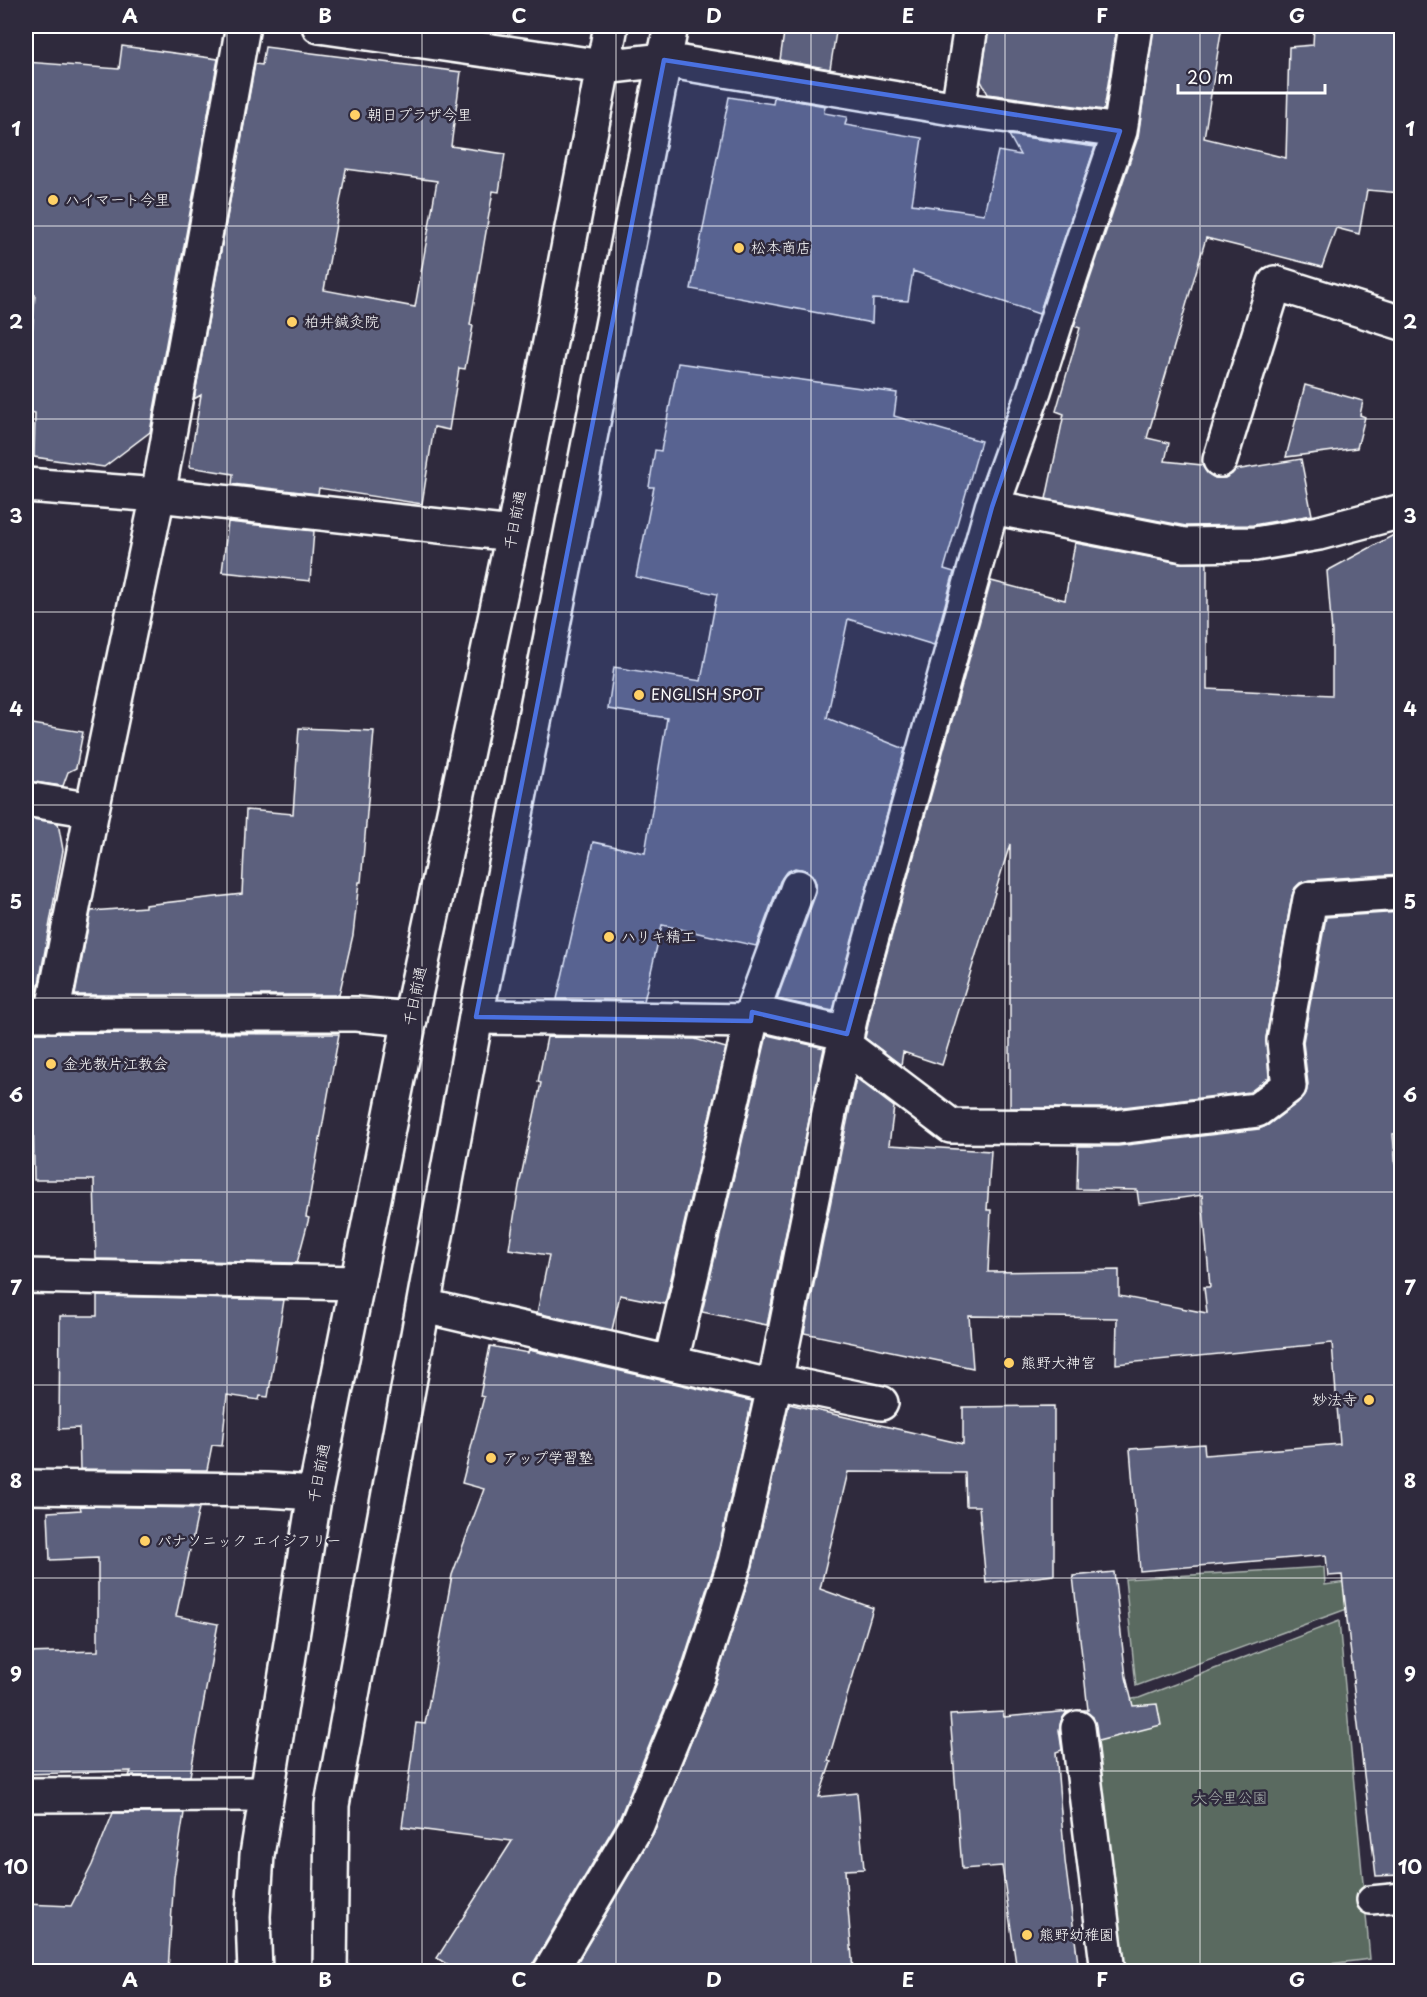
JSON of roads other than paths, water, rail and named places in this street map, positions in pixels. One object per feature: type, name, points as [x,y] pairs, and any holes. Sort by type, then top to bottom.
[{"type":"main road","points":[[243,26],[158,495],[92,810],[39,1015],[356,1014],[410,1019]]},
{"type":"main road","points":[[319,26],[603,67],[664,60],[958,109],[1120,131]]},
{"type":"main road","name":"千日前通","points":[[255,1971],[253,1916],[256,1855],[315,1493],[410,1019],[513,534],[611,26]]},
{"type":"main road","points":[[330,1971],[332,1805],[476,1017],[670,26]]},
{"type":"main road","points":[[958,109],[971,26]]},
{"type":"main road","points":[[556,1969],[637,1825],[699,1674],[735,1562],[855,997],[992,507],[1034,391],[1120,131],[1136,26]]},
{"type":"main road","points":[[1220,460],[1275,283],[1401,322]]},
{"type":"main road","points":[[26,485],[158,495],[513,534]]},
{"type":"main road","points":[[992,507],[1184,544],[1255,544],[1319,533],[1401,511]]},
{"type":"main road","points":[[26,800],[92,810]]},
{"type":"main road","points":[[671,1362],[751,1016],[798,887]]},
{"type":"main road","points":[[476,1017],[751,1016],[846,1040],[951,1126],[1116,1127],[1257,1110],[1289,1086],[1284,1041],[1310,899],[1401,893]]},
{"type":"main road","points":[[26,1276],[357,1283]]},
{"type":"main road","points":[[424,1306],[774,1384],[881,1403]]},
{"type":"main road","points":[[26,1487],[267,1490],[315,1493]]},
{"type":"main road","points":[[1078,1728],[1108,1971]]},
{"type":"main road","points":[[26,1795],[265,1794]]},
{"type":"lane","points":[[1371,1900],[1401,1897]]},
{"type":"place","name":"朝日プラザ今里","points":[[355,115]]},
{"type":"place","name":"ハイマート今里","points":[[53,200]]},
{"type":"place","name":"松本商店","points":[[739,248]]},
{"type":"place","name":"柏井鍼灸院","points":[[292,322]]},
{"type":"place","name":"ENGLISH SPOT","points":[[639,695]]},
{"type":"place","name":"ハリキ精工","points":[[609,937]]},
{"type":"place","name":"金光教片江教会","points":[[51,1064]]},
{"type":"place","name":"熊野大神宮","points":[[1009,1363]]},
{"type":"place","name":"妙法寺","points":[[1369,1400]]},
{"type":"place","name":"アップ学習塾","points":[[491,1458]]},
{"type":"place","name":"パナソニック エイジフリー","points":[[145,1541]]},
{"type":"place","name":"熊野幼稚園","points":[[1027,1935]]},
{"type":"park label","name":"大今里公園","points":[[1230,1798]]}]
